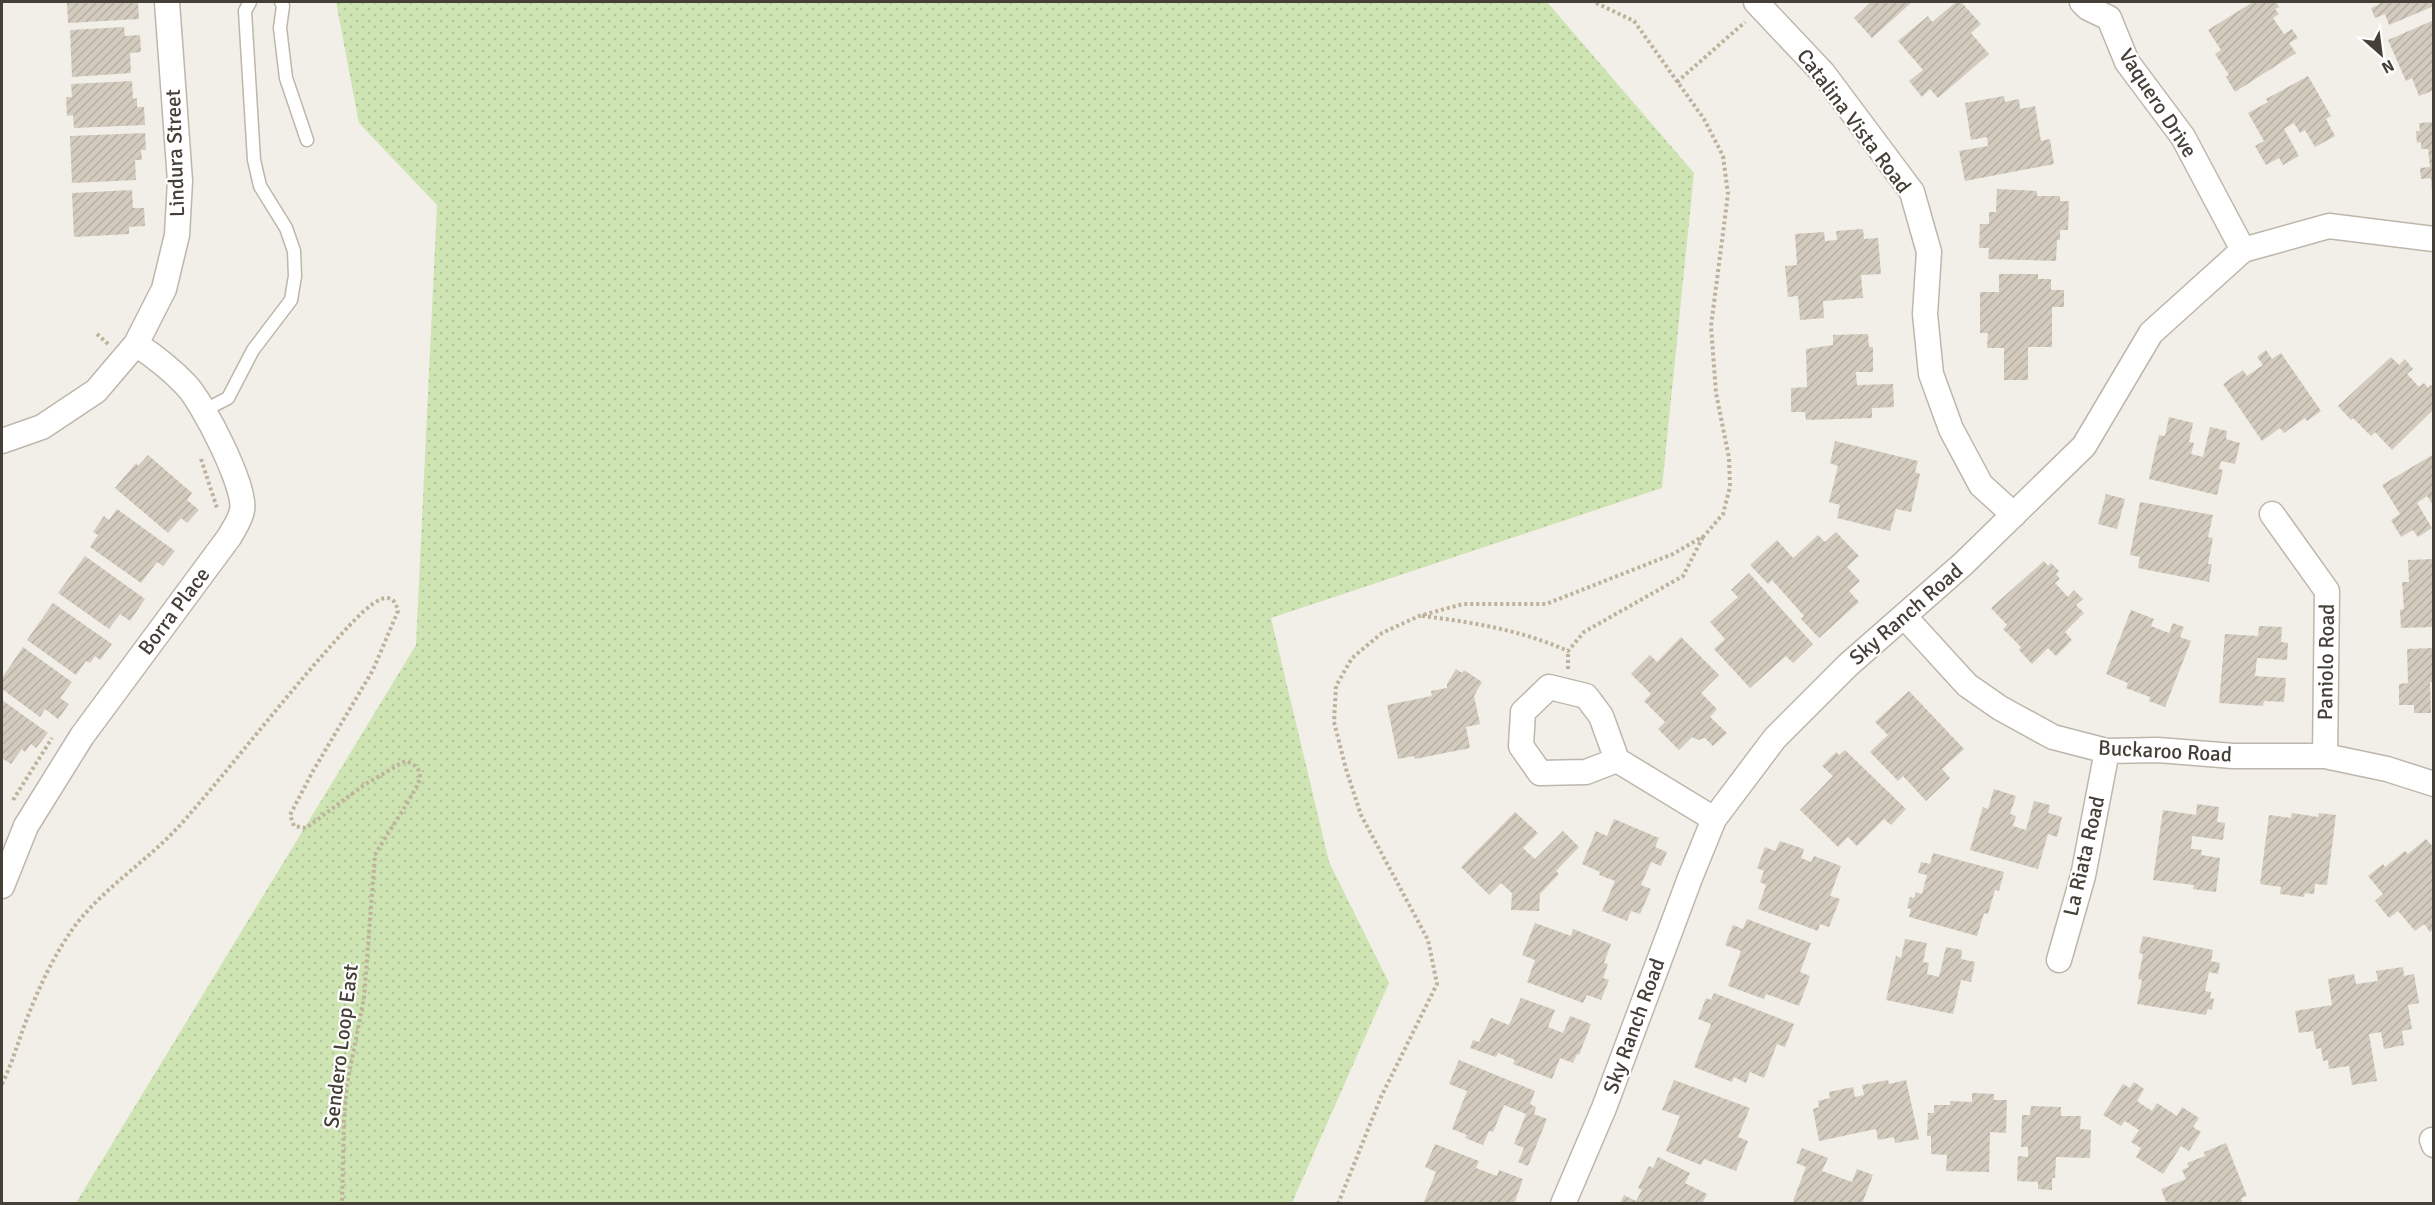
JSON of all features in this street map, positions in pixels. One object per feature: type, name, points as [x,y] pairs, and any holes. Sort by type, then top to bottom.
[{"type":"street","name":"Lindura Street","points":[[2,441],[42,427],[96,391],[129,352],[164,289],[177,235],[180,181],[167,2]]},
{"type":"street","name":"Vaquero Drive","points":[[2082,2],[2088,8],[2114,10],[2127,63],[2183,137],[2243,250]]},
{"type":"street","name":"Catalina Vista Road","points":[[1759,4],[1822,73],[1912,192],[1929,252],[1925,314],[1931,374],[1952,429],[1981,485],[2014,515]]},
{"type":"street","name":"Sky Ranch Road","points":[[1563,1203],[1604,1108],[1714,819],[1776,738],[1848,665],[1964,564],[2084,446],[2151,333],[2243,250],[2329,226],[2433,239]]},
{"type":"street","name":"Borra Place","points":[[2,886],[26,826],[82,736],[230,536],[243,509],[235,473],[188,387],[161,361],[129,352]]},
{"type":"street","name":"Paniolo Road","points":[[2272,514],[2327,591],[2325,756]]},
{"type":"street","name":"Buckaroo Road","points":[[1904,616],[1967,685],[2000,708],[2053,737],[2107,751],[2158,750],[2233,756],[2325,756],[2387,769],[2433,784]]},
{"type":"street","name":"La Riata Road","points":[[2058,960],[2083,876],[2107,751]]},
{"type":"street","points":[[1617,760],[1714,819]]},
{"type":"lane","points":[[203,411],[228,398],[253,350],[291,300],[295,276],[294,251],[286,228],[260,186],[254,160],[244,11],[250,2]]},
{"type":"lane","points":[[281,2],[283,6],[280,28],[286,78],[307,140]]},
{"type":"path","points":[[1419,616],[1481,623],[1548,642],[1568,651],[1584,632],[1683,576],[1704,536],[1723,514],[1730,487],[1729,458],[1716,393],[1711,326],[1728,195],[1723,156],[1704,119],[1634,21],[1594,2]]},
{"type":"path","points":[[1677,82],[1759,4]]},
{"type":"path","points":[[97,334],[113,348],[129,352]]},
{"type":"path","points":[[198,452],[218,507],[214,516]]},
{"type":"path","points":[[1338,1203],[1381,1097],[1437,984],[1428,940],[1361,815],[1334,722],[1336,686],[1352,657],[1382,633],[1419,616],[1463,604],[1546,604],[1673,554],[1704,536]]},
{"type":"path","name":"Sendero Loop East","points":[[2,1084],[41,987],[74,927],[97,902],[180,824],[318,659],[347,628],[373,603],[381,598],[392,599],[398,611],[388,639],[373,670],[313,771],[290,815],[294,826],[306,828],[387,770],[405,761],[416,766],[420,777],[419,783],[382,840],[375,855],[364,998],[347,1084],[342,1203]]},
{"type":"path","points":[[12,802],[53,736]]},
{"type":"green space","points":[[336,2],[1547,2],[1694,173],[1662,488],[1271,618],[1329,862],[1389,983],[1292,1203],[76,1203],[416,645],[437,205],[359,123]]},
{"type":"building","points":[[67,2],[138,2],[139,19],[68,23]]},
{"type":"building","points":[[1871,2],[1912,2],[1872,38],[1854,18]]},
{"type":"building","points":[[1956,2],[1961,2],[1981,24],[1971,33],[1989,54],[1938,98],[1930,89],[1922,97],[1909,81],[1923,70],[1898,41],[1928,16],[1932,22]]},
{"type":"building","points":[[2253,2],[2276,2],[2279,7],[2275,9],[2279,14],[2273,18],[2284,34],[2292,29],[2298,38],[2289,43],[2296,53],[2235,92],[2226,77],[2229,75],[2215,54],[2221,50],[2208,30]]},
{"type":"building","points":[[2379,2],[2434,2],[2434,6],[2389,25],[2385,14],[2375,18],[2371,8],[2380,4]]},
{"type":"building","points":[[2434,20],[2434,90],[2419,96],[2412,78],[2406,81],[2388,40]]},
{"type":"building","points":[[124,27],[125,36],[140,35],[141,52],[130,53],[131,73],[72,77],[70,30]]},
{"type":"building","points":[[2308,76],[2331,116],[2326,119],[2335,136],[2315,147],[2305,130],[2300,133],[2294,123],[2284,129],[2299,156],[2283,165],[2279,158],[2266,165],[2255,146],[2264,141],[2248,113],[2268,102],[2266,99]]},
{"type":"building","points":[[132,81],[133,99],[137,98],[137,107],[144,107],[145,125],[74,128],[73,115],[67,116],[66,97],[72,97],[71,84]]},
{"type":"building","points":[[2004,96],[2005,102],[2019,99],[2020,109],[2035,106],[2041,141],[2050,139],[2054,164],[1965,181],[1959,151],[1988,146],[1987,137],[1971,140],[1965,103]]},
{"type":"building","points":[[2434,122],[2434,193],[2432,193],[2431,178],[2421,179],[2420,168],[2430,167],[2428,149],[2421,149],[2421,142],[2417,143],[2416,131],[2420,131],[2419,123]]},
{"type":"building","points":[[145,133],[146,150],[141,150],[142,160],[135,160],[136,180],[72,183],[70,136]]},
{"type":"building","points":[[1997,189],[2037,191],[2037,196],[2060,196],[2060,201],[2069,201],[2068,230],[2060,230],[2056,261],[1988,259],[1989,248],[1979,248],[1980,224],[1989,224],[1989,212],[1996,212]]},
{"type":"building","points":[[132,190],[133,208],[144,208],[145,226],[129,227],[129,234],[74,237],[72,193]]},
{"type":"building","points":[[1863,229],[1864,239],[1878,238],[1881,274],[1861,275],[1863,298],[1823,301],[1824,318],[1800,320],[1798,296],[1788,297],[1785,266],[1797,265],[1795,234],[1824,232],[1825,241],[1837,240],[1836,231]]},
{"type":"building","points":[[1999,274],[2038,274],[2038,279],[2051,279],[2051,290],[2064,290],[2064,307],[2052,307],[2052,347],[2028,347],[2028,380],[2004,380],[2004,348],[1987,348],[1988,333],[1980,333],[1980,292],[1999,292]]},
{"type":"building","points":[[1868,334],[1869,347],[1873,347],[1873,372],[1856,372],[1857,385],[1893,384],[1894,407],[1872,408],[1872,418],[1806,420],[1805,412],[1791,412],[1791,388],[1807,387],[1806,349],[1833,345],[1833,335]]},
{"type":"building","points":[[2266,350],[2272,359],[2281,353],[2321,411],[2307,421],[2305,418],[2284,433],[2280,428],[2262,441],[2223,384],[2243,370],[2247,376],[2263,365],[2257,357]]},
{"type":"building","points":[[2391,357],[2399,365],[2405,359],[2413,369],[2407,374],[2419,387],[2424,383],[2428,388],[2431,385],[2434,388],[2434,409],[2392,450],[2375,432],[2371,436],[2338,406]]},
{"type":"building","points":[[2169,417],[2193,423],[2189,442],[2194,443],[2191,454],[2203,457],[2210,427],[2227,431],[2226,439],[2240,443],[2235,464],[2221,461],[2219,469],[2223,470],[2217,495],[2149,479],[2159,435],[2165,436]]},
{"type":"building","points":[[1835,441],[1918,461],[1915,472],[1920,474],[1911,512],[1896,509],[1890,531],[1837,518],[1840,505],[1829,502],[1838,466],[1830,463]]},
{"type":"building","points":[[2434,454],[2434,506],[2427,496],[2417,503],[2432,528],[2418,537],[2413,530],[2401,537],[2391,520],[2400,514],[2382,485]]},
{"type":"building","points":[[148,455],[192,493],[187,500],[199,510],[187,523],[181,518],[168,533],[115,488],[136,463],[138,466]]},
{"type":"building","points":[[2106,494],[2125,499],[2117,529],[2098,524]]},
{"type":"building","points":[[2140,502],[2213,515],[2208,537],[2213,538],[2208,564],[2212,564],[2209,582],[2138,568],[2140,557],[2130,555]]},
{"type":"building","points":[[117,509],[175,551],[163,566],[157,562],[141,583],[90,547],[98,535],[93,532],[104,516],[109,520]]},
{"type":"building","points":[[1836,532],[1859,556],[1847,567],[1860,581],[1849,591],[1859,602],[1819,638],[1801,619],[1804,616],[1772,580],[1768,584],[1750,565],[1777,540],[1793,558],[1818,535],[1825,542]]},
{"type":"building","points":[[85,556],[145,599],[130,621],[120,614],[109,629],[58,593]]},
{"type":"building","points":[[2434,559],[2434,627],[2401,628],[2400,610],[2404,609],[2402,582],[2409,582],[2408,560]]},
{"type":"building","points":[[2044,561],[2048,566],[2051,563],[2059,571],[2056,574],[2060,579],[2055,583],[2068,597],[2074,590],[2083,599],[2076,605],[2084,613],[2065,632],[2072,640],[2056,656],[2048,648],[2032,664],[2019,650],[2021,647],[2003,629],[2007,625],[1991,608]]},
{"type":"building","points":[[1749,573],[1813,644],[1793,663],[1786,656],[1750,688],[1714,649],[1725,639],[1710,622],[1738,597],[1731,590]]},
{"type":"building","points":[[53,603],[112,644],[100,660],[95,656],[90,663],[86,661],[76,675],[27,640]]},
{"type":"building","points":[[2131,610],[2154,619],[2151,626],[2169,633],[2173,623],[2184,627],[2180,637],[2191,641],[2165,707],[2149,701],[2150,697],[2126,688],[2128,683],[2106,674]]},
{"type":"building","points":[[2259,626],[2282,627],[2281,642],[2288,643],[2287,660],[2257,658],[2255,676],[2286,678],[2284,702],[2264,701],[2263,706],[2219,703],[2225,634],[2258,636]]},
{"type":"building","points":[[1681,637],[1719,675],[1701,693],[1717,709],[1710,717],[1727,733],[1713,746],[1705,738],[1698,740],[1692,737],[1679,750],[1658,729],[1665,722],[1644,701],[1651,694],[1631,674],[1650,655],[1657,662]]},
{"type":"building","points":[[23,647],[72,682],[60,698],[69,704],[58,719],[45,709],[40,717],[2,689],[2,678]]},
{"type":"building","points":[[2434,648],[2434,682],[2430,682],[2431,713],[2414,713],[2414,705],[2399,705],[2399,684],[2408,683],[2407,649]]},
{"type":"building","points":[[1456,669],[1462,673],[1464,670],[1482,682],[1474,696],[1480,724],[1466,727],[1470,748],[1415,759],[1414,756],[1398,759],[1387,705],[1432,696],[1431,691],[1447,688]]},
{"type":"building","points":[[1909,691],[1964,749],[1942,769],[1950,778],[1926,801],[1903,776],[1898,781],[1870,752],[1888,735],[1875,722]]},
{"type":"building","points":[[2,700],[48,733],[36,748],[31,744],[25,752],[22,749],[11,764],[2,758]]},
{"type":"building","points":[[1845,750],[1906,809],[1891,825],[1884,819],[1857,846],[1848,837],[1838,847],[1800,810],[1833,776],[1822,766],[1836,752],[1839,755]]},
{"type":"building","points":[[1994,789],[2016,796],[2010,814],[2016,816],[2013,826],[2026,830],[2034,801],[2050,805],[2048,813],[2062,817],[2057,837],[2048,834],[2038,869],[1970,850],[1983,807],[1988,809]]},
{"type":"building","points":[[2197,804],[2219,807],[2217,822],[2225,823],[2223,840],[2192,836],[2191,849],[2202,850],[2201,855],[2220,858],[2216,892],[2193,889],[2194,885],[2153,880],[2163,810],[2196,815]]},
{"type":"building","points":[[1515,812],[1538,833],[1523,848],[1535,859],[1563,831],[1579,847],[1556,871],[1559,874],[1540,894],[1539,911],[1511,910],[1512,893],[1501,883],[1489,895],[1461,867]]},
{"type":"building","points":[[2292,813],[2318,817],[2319,813],[2336,815],[2327,885],[2315,884],[2314,894],[2305,893],[2304,897],[2280,894],[2281,887],[2260,884],[2269,815],[2291,818]]},
{"type":"building","points":[[1614,819],[1659,838],[1655,847],[1667,852],[1661,866],[1651,862],[1641,885],[1651,889],[1640,914],[1631,911],[1627,921],[1602,911],[1615,881],[1599,875],[1600,872],[1582,864],[1596,831],[1607,836]]},
{"type":"building","points":[[2426,839],[2434,848],[2434,929],[2430,932],[2424,924],[2415,931],[2398,911],[2389,918],[2375,901],[2383,894],[2368,876],[2383,864],[2385,867],[2405,851],[2408,854]]},
{"type":"building","points":[[1780,841],[1804,849],[1801,858],[1811,862],[1814,856],[1841,866],[1830,896],[1840,899],[1829,927],[1820,924],[1818,931],[1758,909],[1766,885],[1760,882],[1764,871],[1757,868],[1765,847],[1775,851]]},
{"type":"building","points":[[1933,853],[2004,872],[1999,891],[1995,890],[1988,914],[1984,913],[1977,936],[1909,917],[1911,909],[1907,908],[1910,897],[1914,898],[1916,892],[1922,894],[1927,875],[1918,873],[1921,862],[1930,864]]},
{"type":"building","points":[[1747,919],[1811,943],[1800,972],[1810,976],[1799,1006],[1766,994],[1764,999],[1728,986],[1741,951],[1725,945],[1733,925],[1743,929]]},
{"type":"building","points":[[1535,923],[1571,936],[1573,929],[1611,944],[1604,963],[1608,964],[1603,978],[1609,980],[1601,1000],[1587,995],[1583,1003],[1527,982],[1535,960],[1522,955]]},
{"type":"building","points":[[2143,936],[2213,950],[2211,961],[2220,963],[2218,974],[2209,972],[2205,991],[2211,992],[2210,998],[2214,999],[2212,1010],[2208,1009],[2206,1015],[2137,1004],[2142,980],[2138,979],[2143,954],[2139,953]]},
{"type":"building","points":[[1905,939],[1927,943],[1923,962],[1929,963],[1927,974],[1939,977],[1946,947],[1962,950],[1961,959],[1975,962],[1971,982],[1961,980],[1953,1014],[1886,1000],[1896,956],[1901,958]]},
{"type":"building","points":[[2403,967],[2404,976],[2414,974],[2419,1003],[2408,1005],[2412,1029],[2402,1031],[2404,1045],[2384,1049],[2381,1032],[2369,1034],[2377,1081],[2352,1085],[2349,1066],[2329,1069],[2328,1060],[2323,1061],[2321,1048],[2316,1049],[2313,1031],[2299,1033],[2295,1011],[2332,1005],[2328,979],[2354,974],[2356,984],[2378,981],[2376,971]]},
{"type":"building","points":[[1714,993],[1794,1024],[1785,1047],[1777,1044],[1764,1078],[1750,1072],[1746,1083],[1734,1077],[1732,1082],[1694,1067],[1711,1024],[1698,1019],[1706,998],[1711,1000]]},
{"type":"building","points":[[1521,998],[1555,1010],[1548,1027],[1563,1033],[1570,1016],[1591,1024],[1579,1055],[1577,1054],[1573,1063],[1560,1058],[1552,1079],[1513,1064],[1515,1060],[1498,1053],[1496,1057],[1470,1048],[1473,1040],[1479,1042],[1491,1018],[1509,1025]]},
{"type":"building","points":[[1459,1060],[1535,1091],[1530,1104],[1536,1107],[1534,1114],[1547,1119],[1528,1166],[1518,1162],[1524,1148],[1514,1144],[1526,1114],[1504,1105],[1493,1132],[1489,1131],[1483,1145],[1465,1138],[1467,1135],[1452,1129],[1467,1091],[1449,1084]]},
{"type":"building","points":[[1674,1080],[1750,1108],[1738,1137],[1748,1141],[1736,1171],[1704,1159],[1701,1165],[1666,1151],[1680,1116],[1662,1110]]},
{"type":"building","points":[[1888,1080],[1889,1084],[1906,1080],[1919,1139],[1895,1143],[1894,1137],[1878,1140],[1876,1129],[1819,1141],[1813,1109],[1819,1107],[1818,1101],[1830,1098],[1829,1092],[1853,1087],[1855,1097],[1864,1095],[1862,1085]]},
{"type":"building","points":[[2134,1082],[2144,1089],[2137,1101],[2152,1111],[2157,1103],[2177,1116],[2182,1107],[2199,1118],[2193,1127],[2201,1132],[2189,1151],[2181,1146],[2163,1174],[2136,1157],[2141,1148],[2131,1142],[2139,1130],[2125,1121],[2121,1126],[2103,1115],[2123,1084],[2130,1088]]},
{"type":"building","points":[[1972,1093],[1994,1094],[1994,1100],[2007,1100],[2006,1133],[1990,1132],[1989,1172],[1946,1171],[1947,1155],[1931,1154],[1931,1136],[1927,1136],[1928,1113],[1934,1113],[1934,1105],[1950,1105],[1950,1101],[1972,1102]]},
{"type":"building","points":[[2031,1106],[2061,1107],[2061,1116],[2081,1116],[2080,1129],[2091,1130],[2090,1158],[2056,1157],[2052,1190],[2038,1189],[2038,1182],[2017,1181],[2018,1156],[2028,1157],[2028,1147],[2021,1147],[2022,1115],[2030,1115]]},
{"type":"building","points":[[2226,1143],[2247,1196],[2241,1198],[2243,1204],[2167,1204],[2161,1189],[2186,1179],[2182,1170],[2189,1167],[2187,1163],[2205,1156],[2204,1152]]},
{"type":"building","points":[[1435,1144],[1479,1161],[1476,1168],[1497,1176],[1499,1170],[1523,1179],[1514,1204],[1423,1204],[1436,1172],[1425,1167]]},
{"type":"building","points":[[1802,1148],[1828,1158],[1822,1171],[1852,1182],[1857,1169],[1873,1175],[1862,1204],[1799,1204],[1793,1201],[1806,1167],[1796,1163]]},
{"type":"building","points":[[1658,1157],[1690,1173],[1685,1183],[1707,1194],[1702,1204],[1620,1204],[1624,1195],[1636,1201],[1642,1190],[1638,1188],[1649,1166],[1653,1168]]}]
